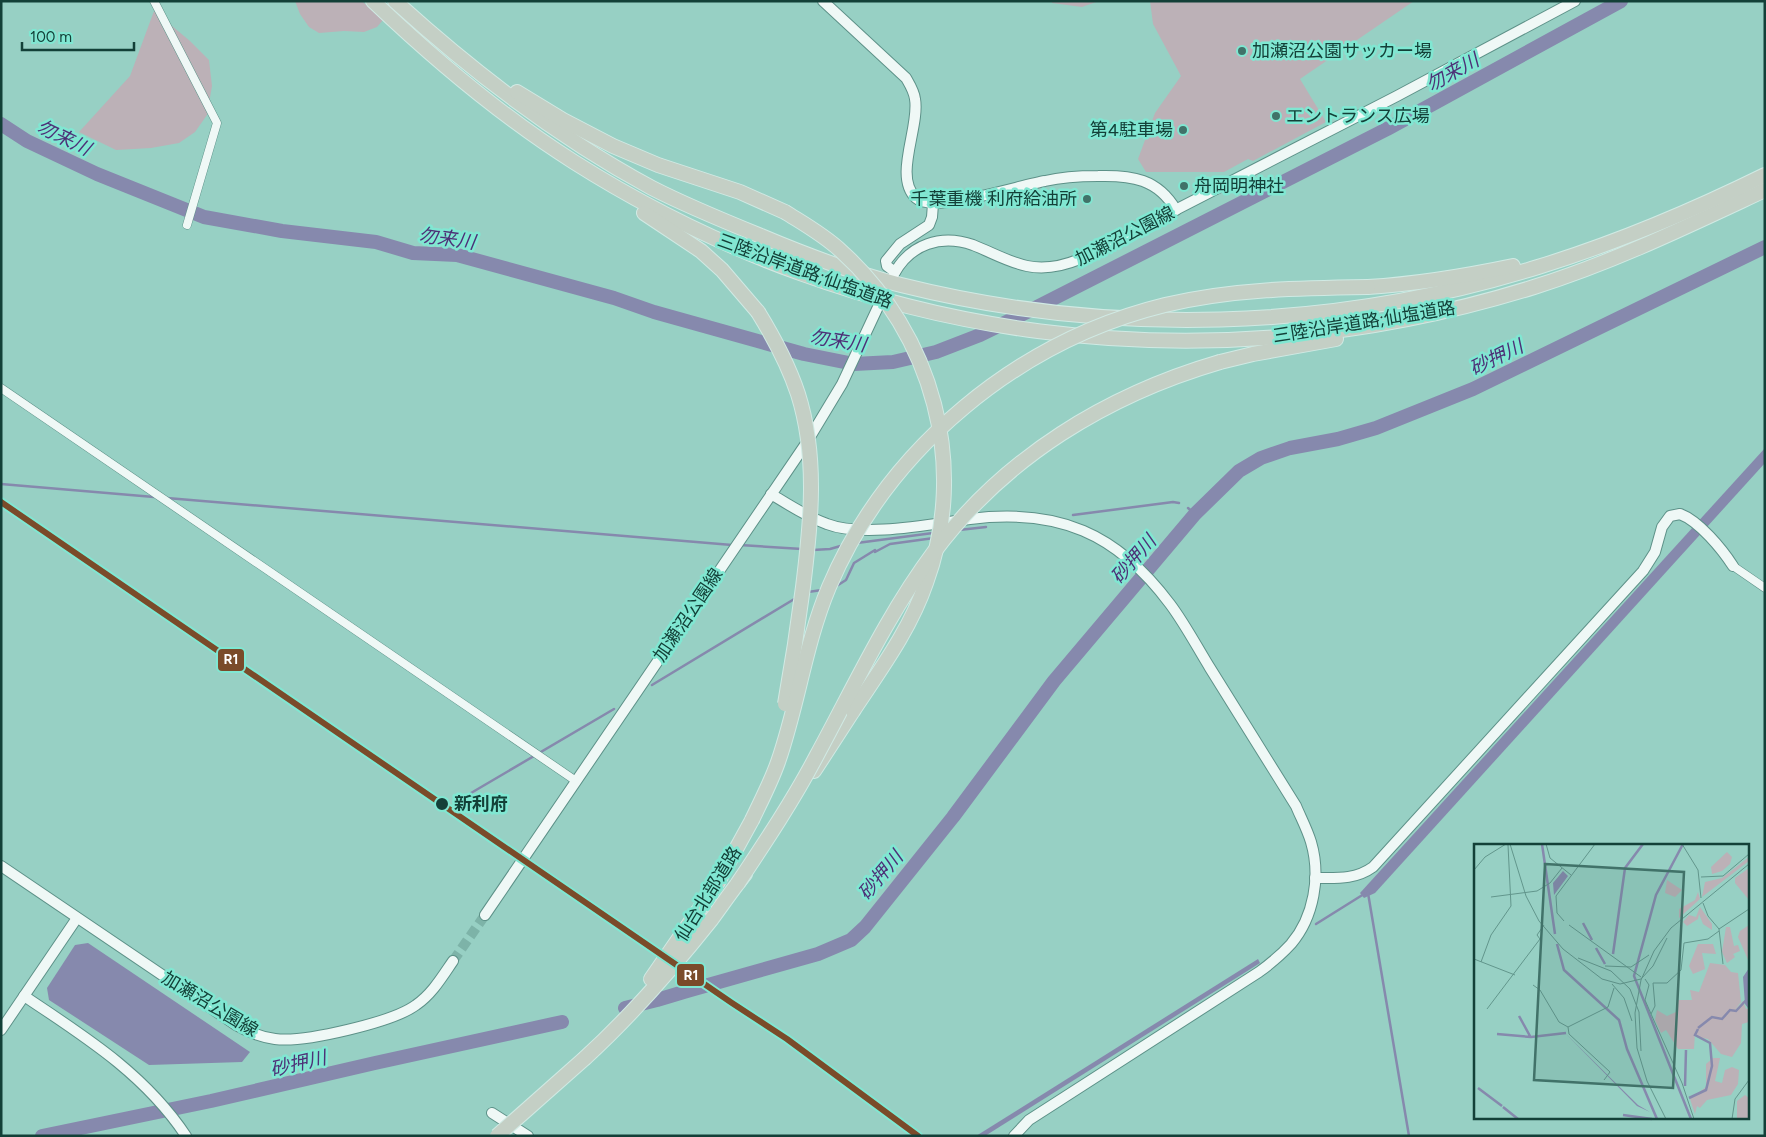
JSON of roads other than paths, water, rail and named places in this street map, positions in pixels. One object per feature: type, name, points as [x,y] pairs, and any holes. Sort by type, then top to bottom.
[{"type":"highway","name":"三陸沿岸道路;仙塩道路","points":[[373,1],[474,90],[524,128],[574,162],[662,213],[707,236],[847,289],[903,306],[975,322],[1052,334],[1134,340],[1218,341],[1300,335],[1380,324],[1456,308],[1535,286],[1634,250],[1765,190]]},
{"type":"highway","name":"三陸沿岸道路;仙塩道路","points":[[395,1],[478,73],[520,105],[561,133],[655,189],[721,220],[848,269],[895,276],[1014,308],[1101,318],[1192,320],[1323,312],[1398,301],[1490,281],[1576,255],[1678,215],[1765,175]]},
{"type":"highway","points":[[439,40],[515,91],[588,134],[651,162],[740,192],[785,212],[823,236],[850,259],[880,292],[902,326],[921,363],[938,420],[944,458],[942,518],[933,563],[926,584],[907,626],[796,800],[753,865],[738,883]]},
{"type":"highway","points":[[574,162],[614,192],[701,251],[722,270],[758,312],[788,367],[798,396],[806,426],[810,457],[810,517],[806,562],[790,678],[765,788],[752,820]]},
{"type":"highway","points":[[752,820],[778,761],[819,612],[832,580],[859,528],[900,472],[924,445],[960,411],[1013,371],[1050,349],[1085,332],[1126,316],[1165,305],[1209,296],[1249,291],[1406,285],[1446,279],[1534,261],[1572,251],[1678,215]]},
{"type":"highway","points":[[738,883],[794,796],[881,635],[916,578],[953,528],[996,484],[1028,456],[1090,415],[1130,395],[1188,371],[1253,354],[1414,324],[1496,302],[1535,286]]},
{"type":"highway","name":"仙台北部道路","points":[[585,1058],[625,1013],[679,940],[718,882],[752,820]]},
{"type":"highway","name":"仙台北部道路","points":[[497,1136],[610,1035],[651,992],[738,883]]},
{"type":"street","points":[[154,1],[217,123],[187,225]]},
{"type":"street","points":[[823,1],[906,78],[912,88],[916,99],[916,112],[907,169],[907,181],[911,192],[916,198],[933,204],[961,201],[1044,181],[1106,175],[1143,180],[1157,187],[1169,199],[1176,210]]},
{"type":"street","name":"加瀬沼公園線","points":[[895,276],[902,261],[914,250],[925,244],[943,240],[972,245],[1015,263],[1043,268],[1062,266],[1092,254],[1575,1]]},
{"type":"street","points":[[895,276],[887,266],[886,261],[900,244],[929,225],[933,204]]},
{"type":"street","name":"加瀬沼公園線","points":[[485,915],[807,442],[846,376],[878,307]]},
{"type":"street","points":[[1,388],[576,781]]},
{"type":"street","points":[[771,494],[828,525],[848,530],[874,530],[989,517],[1027,516],[1083,530],[1109,544],[1137,565],[1168,602],[1296,806],[1311,843],[1315,878],[1313,898],[1300,931],[1280,956],[1259,972],[1029,1120],[1014,1136]]},
{"type":"street","points":[[1315,878],[1354,877],[1365,873],[1373,867],[1643,571],[1655,552],[1665,520],[1670,516],[1680,514],[1692,521],[1722,549],[1733,566],[1765,588]]},
{"type":"street","name":"加瀬沼公園線","points":[[1,866],[236,1024],[250,1032],[275,1039],[302,1039],[377,1022],[400,1014],[415,1006],[430,994],[453,961]]},
{"type":"street","points":[[1,1030],[76,918]]},
{"type":"street","points":[[24,996],[102,1049],[126,1068],[156,1098],[185,1134]]},
{"type":"street","points":[[492,1113],[528,1136]]},
{"type":"water","points":[[1765,448],[1765,463],[1375,893],[1364,898],[1360,893]]},
{"type":"water","points":[[88,943],[250,1052],[242,1062],[149,1065],[49,1000],[47,988],[75,945]]},
{"type":"water","points":[[1258,959],[1260,963],[985,1136],[976,1136]]},
{"type":"waterway","name":"勿来川","points":[[1,124],[27,141],[97,174],[204,217],[282,231],[376,242],[413,253],[457,255],[614,298],[654,312],[804,354],[854,364],[893,362],[936,352],[980,335],[1031,310],[1387,129],[1621,1]]},
{"type":"waterway","name":"砂押川","points":[[625,1008],[818,954],[851,940],[865,927],[953,817],[1054,681],[1195,514],[1239,471],[1261,458],[1290,448],[1338,439],[1376,428],[1473,389],[1765,247]]},
{"type":"waterway","points":[[1,484],[154,497]]},
{"type":"waterway","points":[[167,498],[732,545]]},
{"type":"waterway","points":[[1073,515],[1173,502],[1179,503]]},
{"type":"waterway","points":[[1188,508],[1195,514]]},
{"type":"waterway","points":[[959,530],[986,527]]},
{"type":"waterway","points":[[857,543],[933,533]]},
{"type":"waterway","points":[[835,587],[846,580],[854,563],[875,550],[875,552],[890,544],[934,538]]},
{"type":"waterway","points":[[740,545],[802,549]]},
{"type":"waterway","points":[[813,550],[830,549],[844,545]]},
{"type":"waterway","points":[[808,592],[822,590]]},
{"type":"waterway","points":[[652,685],[796,598]]},
{"type":"waterway","points":[[464,804],[471,793],[614,709]]},
{"type":"waterway","points":[[1368,893],[1409,1136]]},
{"type":"waterway","points":[[1316,924],[1364,894]]},
{"type":"waterway","name":"砂押川","points":[[42,1136],[211,1101],[562,1022]]},
{"type":"tunnel","points":[[453,961],[485,915]]},
{"type":"place","name":"加瀬沼公園サッカー場","points":[[1242,51]]},
{"type":"place","name":"エントランス広場","points":[[1276,116]]},
{"type":"place","name":"第4駐車場","points":[[1183,130]]},
{"type":"place","name":"舟岡明神社","points":[[1184,186]]},
{"type":"place","name":"千葉重機 利府給油所","points":[[1087,199]]},
{"type":"place","name":"新利府","points":[[442,804]]}]
